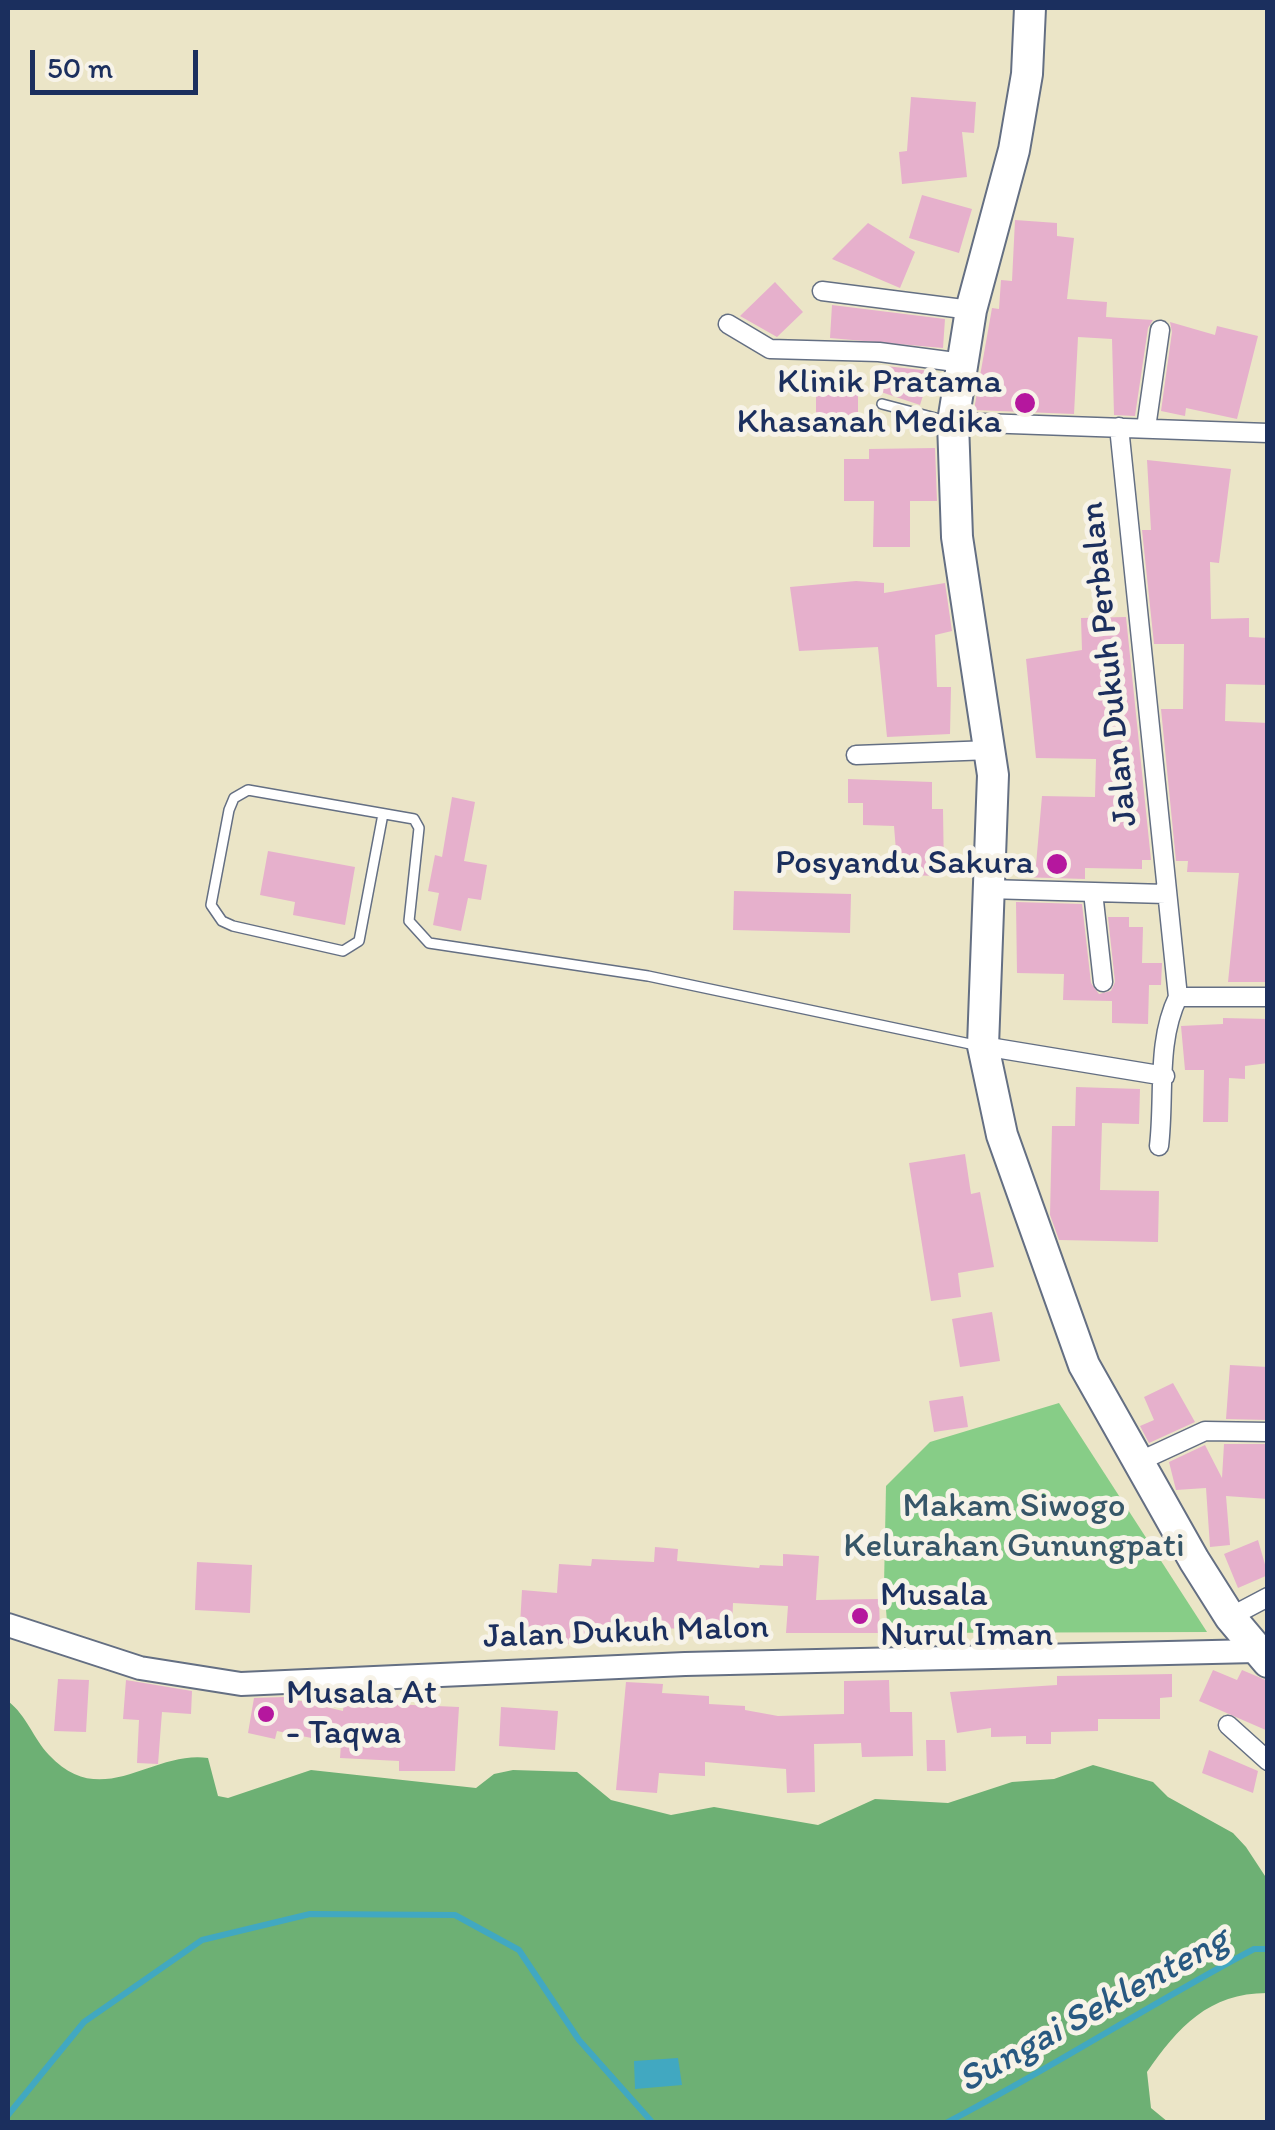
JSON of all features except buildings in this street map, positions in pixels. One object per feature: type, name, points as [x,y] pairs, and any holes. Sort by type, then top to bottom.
[{"type":"main road","points":[[1030,8],[1027,74],[1014,150],[971,310],[953,422],[957,537],[991,750],[983,1046],[1002,1135],[1084,1365],[1230,1617],[1262,1656]]},
{"type":"street","points":[[822,291],[971,310]]},
{"type":"street","points":[[728,324],[770,349],[880,352],[963,363]]},
{"type":"street","points":[[1146,428],[1160,330]]},
{"type":"street","points":[[953,422],[1268,432]]},
{"type":"street","name":"Jalan Dukuh Perbalan","points":[[1119,427],[1178,998]]},
{"type":"street","points":[[856,755],[991,750]]},
{"type":"street","points":[[986,889],[1166,894]]},
{"type":"street","points":[[1093,892],[1103,982]]},
{"type":"street","points":[[1159,1146],[1164,1042],[1178,998],[1268,998]]},
{"type":"street","points":[[983,1046],[1165,1076]]},
{"type":"street","points":[[1138,1462],[1204,1431],[1268,1432]]},
{"type":"street","points":[[1230,1617],[1268,1597]]},
{"type":"street","name":"Jalan Dukuh Malon","points":[[8,1625],[140,1668],[241,1684],[685,1664],[1262,1656]]},
{"type":"street","points":[[1228,1725],[1268,1761]]},
{"type":"lane","points":[[882,404],[953,422]]},
{"type":"lane","points":[[383,814],[358,941],[353,948],[343,950],[233,926],[222,921],[212,905],[230,810],[234,798],[248,790],[414,819],[419,828],[410,921],[429,943],[648,976],[983,1046]]},
{"type":"green space","name":"Makam Siwogo Kelurahan Gunungpati","points":[[1059,1403],[1207,1632],[888,1633],[884,1586],[886,1486],[930,1442]]},
{"type":"green space","points":[[8,1701],[49,1755],[69,1771],[88,1778],[108,1779],[167,1762],[208,1758],[218,1796],[228,1798],[311,1770],[476,1788],[494,1774],[513,1770],[577,1772],[611,1800],[671,1815],[714,1807],[818,1825],[875,1799],[948,1803],[1012,1782],[1054,1779],[1093,1765],[1153,1782],[1168,1797],[1233,1833],[1246,1847],[1267,1879],[1267,1993],[1228,1999],[1212,2006],[1183,2027],[1159,2056],[1147,2072],[1151,2108],[1168,2122],[8,2122]]},
{"type":"water","points":[[678,2058],[682,2085],[635,2089],[634,2061]]},
{"type":"waterway","name":"Sungai Seklenteng","points":[[8,2115],[84,2022],[202,1940],[310,1914],[455,1915],[519,1950],[579,2040],[652,2122]]},
{"type":"waterway","name":"Sungai Seklenteng","points":[[948,2122],[1254,1949],[1268,1949]]},
{"type":"place","name":"Klinik Pratama Khasanah Medika","points":[[1025,403]]},
{"type":"place","name":"Posyandu Sakura","points":[[1057,864]]},
{"type":"place","name":"Musala Nurul Iman","points":[[860,1616]]},
{"type":"place","name":"Musala At - Taqwa","points":[[266,1714]]}]
